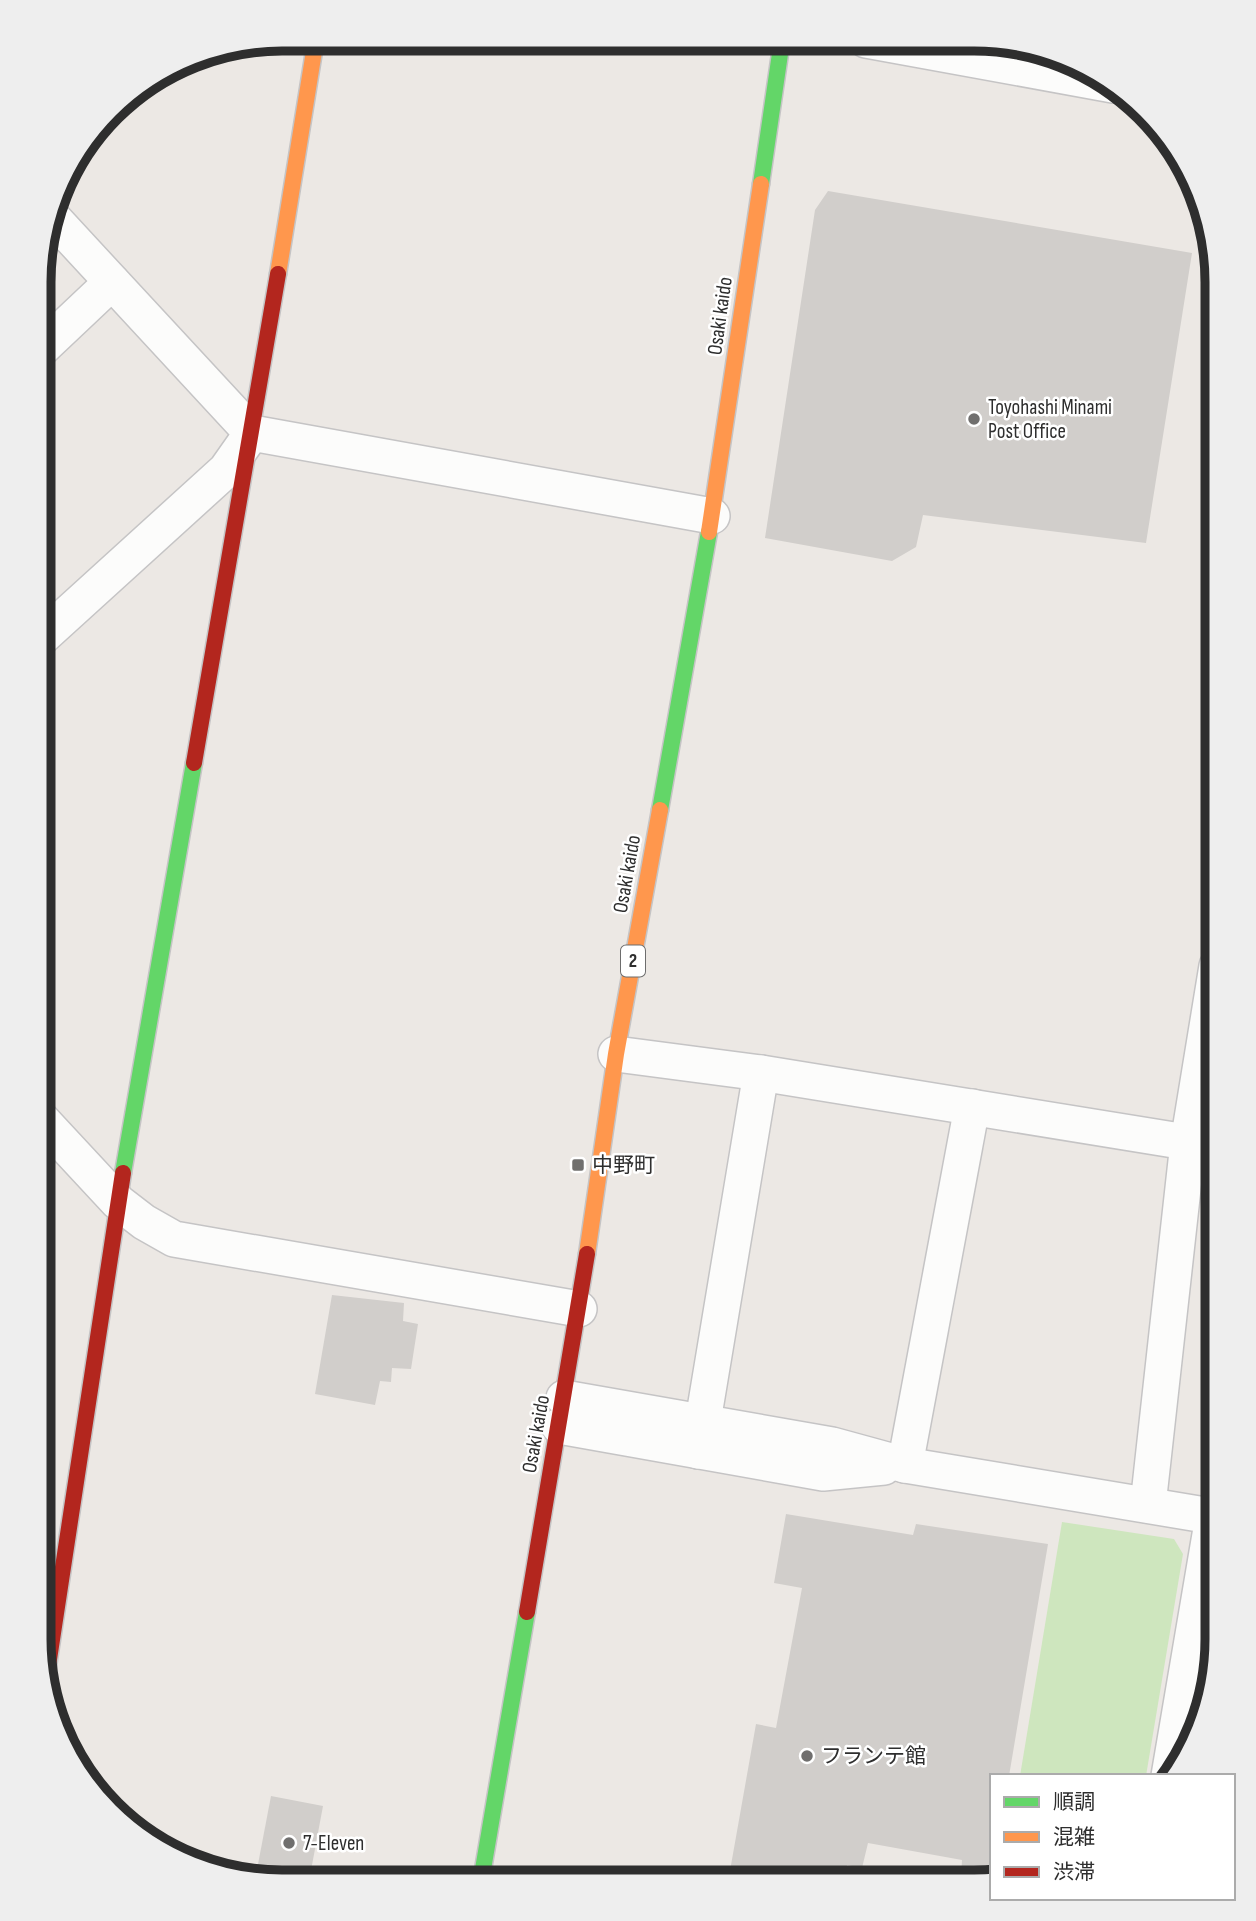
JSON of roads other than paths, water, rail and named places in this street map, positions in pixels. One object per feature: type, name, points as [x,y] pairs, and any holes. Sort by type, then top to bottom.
[{"type":"main road","points":[[51,1646],[118,1202],[252,433],[314,51]]},
{"type":"main road","name":"Osaki kaido","points":[[483,1870],[579,1309],[616,1054],[712,516],[780,51]]},
{"type":"street","points":[[927,51],[1086,80]]},
{"type":"street","points":[[58,225],[252,433],[712,516]]},
{"type":"street","points":[[51,340],[112,282]]},
{"type":"street","points":[[51,629],[226,470],[252,433]]},
{"type":"street","points":[[616,1054],[761,1073],[1203,1145]]},
{"type":"street","points":[[701,1436],[761,1073]]},
{"type":"street","points":[[905,1465],[972,1107]]},
{"type":"street","points":[[1148,1505],[1205,1119]]},
{"type":"street","points":[[51,1130],[118,1202],[144,1222],[174,1239],[579,1309]]},
{"type":"street","points":[[561,1412],[701,1436],[823,1473],[905,1465],[1205,1515]]},
{"type":"street","points":[[1184,1733],[1205,1588]]},
{"type":"place","name":"Toyohashi Minami Post Office","points":[[974,419]]},
{"type":"place","name":"中野町","points":[[578,1165]]},
{"type":"place","name":"フランテ館","points":[[807,1756]]},
{"type":"place","name":"7-Eleven","points":[[289,1843]]}]
